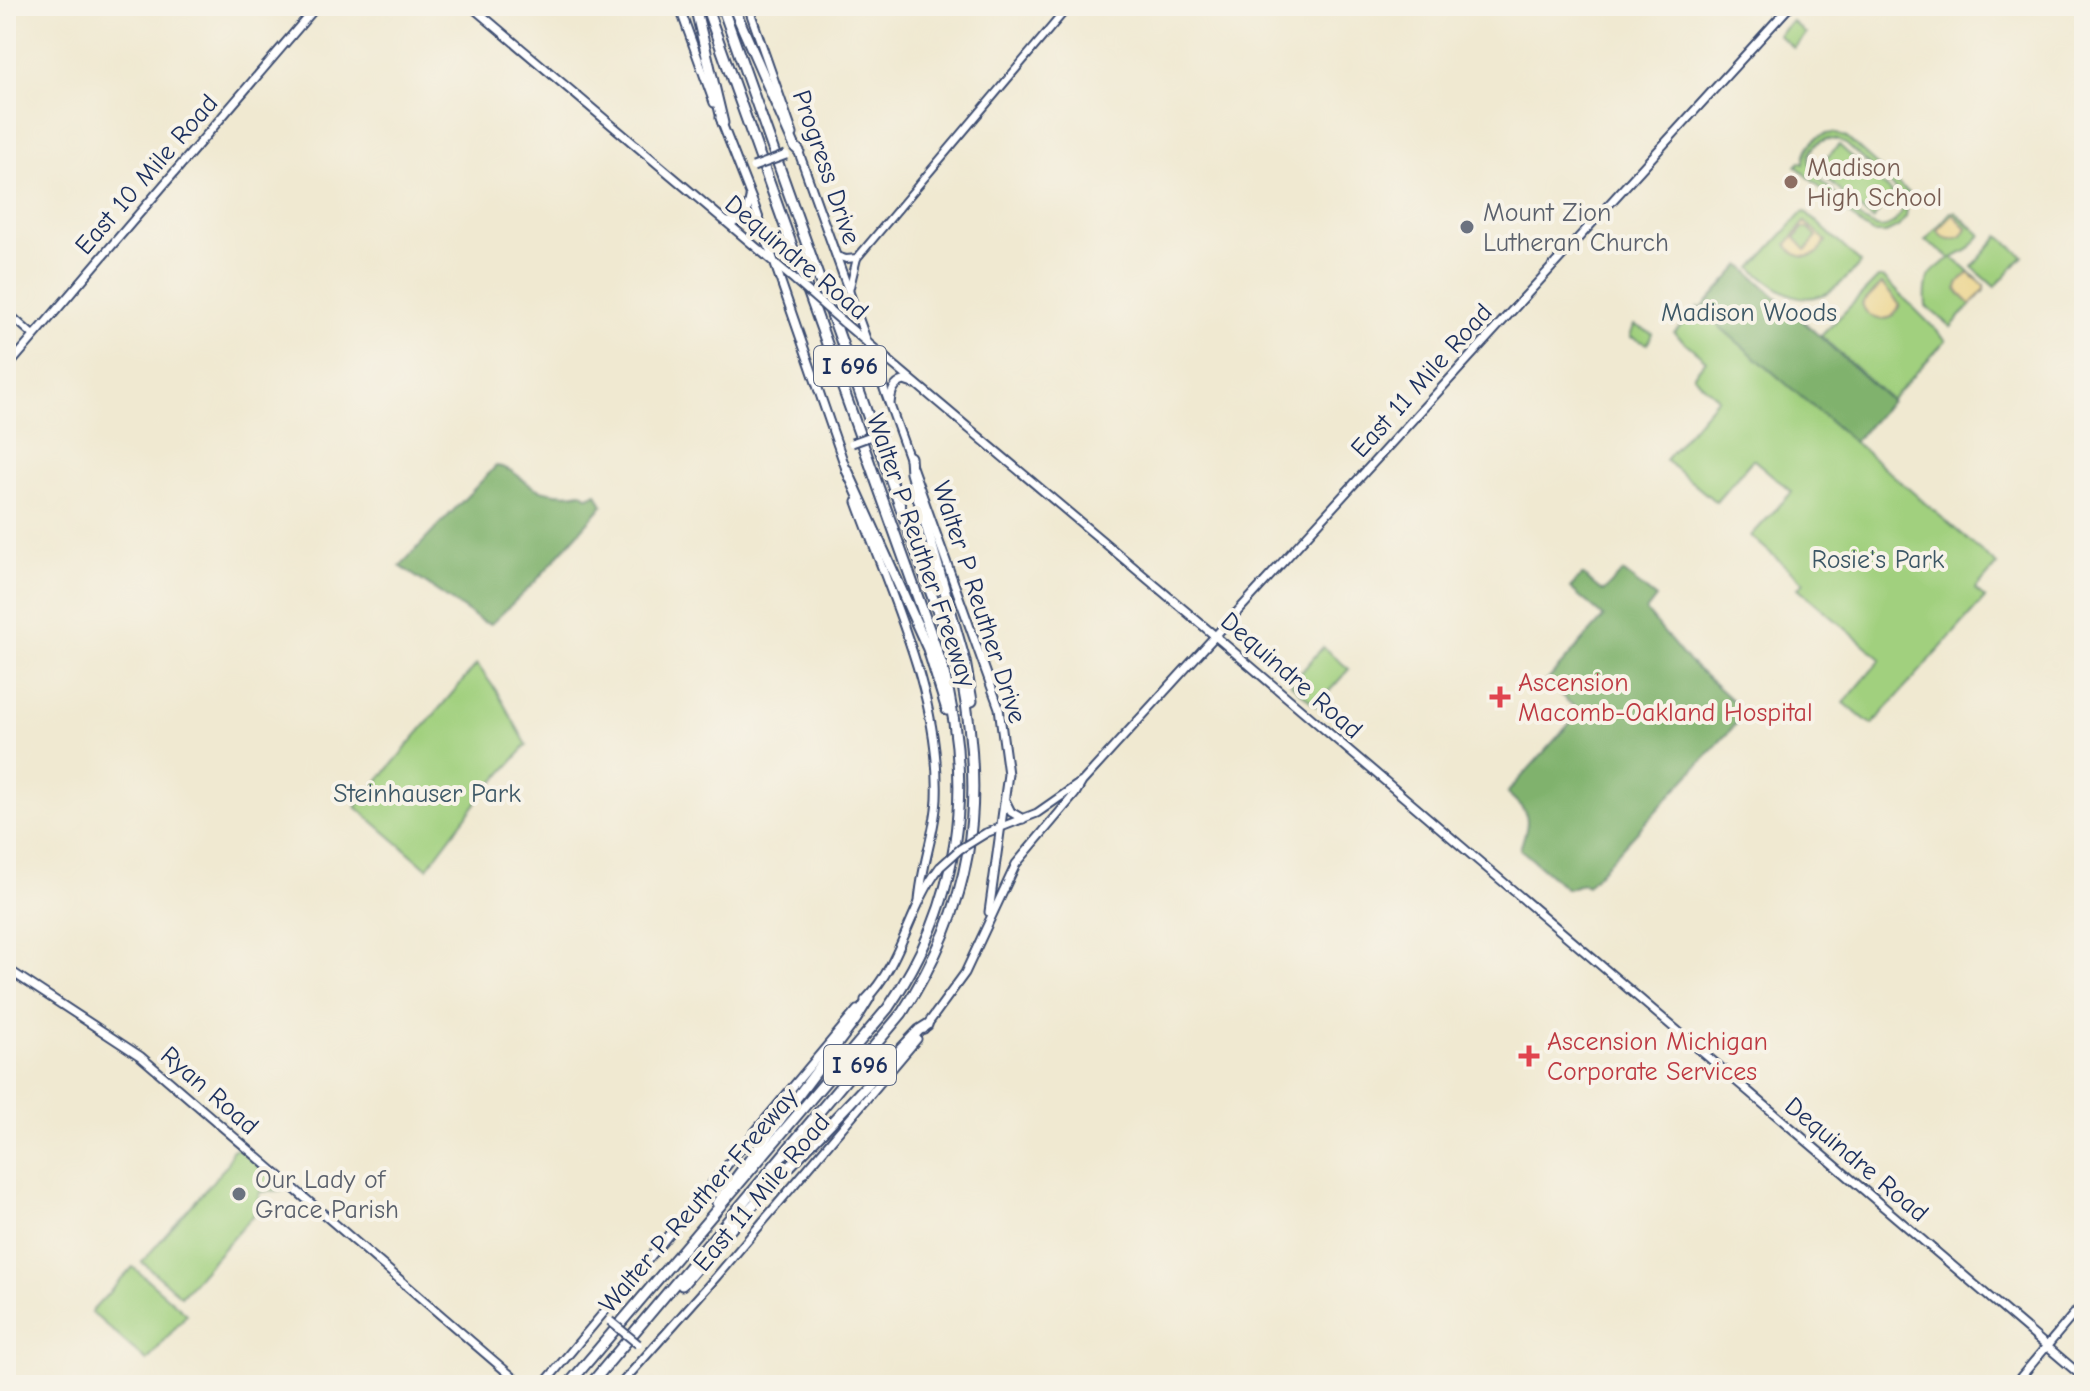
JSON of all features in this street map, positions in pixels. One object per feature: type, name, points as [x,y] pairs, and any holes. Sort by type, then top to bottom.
[{"type":"highway","points":[[695,6],[723,123]]},
{"type":"highway","name":"Walter P Reuther Freeway","points":[[568,1385],[893,1001],[913,968],[933,924],[953,858],[960,798],[953,710],[939,656],[706,6]]},
{"type":"highway","name":"Walter P Reuther Freeway","points":[[590,1385],[890,1029],[928,969],[949,923],[966,861],[974,803],[971,728],[954,652],[722,6]]},
{"type":"highway","points":[[733,6],[799,151]]},
{"type":"highway","points":[[910,457],[911,473],[965,661],[973,706],[971,728]]},
{"type":"highway","points":[[847,470],[928,649],[959,758]]},
{"type":"highway","points":[[664,1273],[869,998]]},
{"type":"highway","points":[[637,1330],[662,1308],[736,1223],[927,1025]]},
{"type":"main road","name":"East 10 Mile Road","points":[[6,369],[317,6]]},
{"type":"main road","name":"Dequindre Road","points":[[471,6],[2084,1378]]},
{"type":"main road","points":[[679,6],[751,196],[918,669],[932,723],[936,766],[936,812],[919,902]]},
{"type":"main road","name":"Progress Drive","points":[[748,6],[867,342]]},
{"type":"main road","name":"East 11 Mile Road","points":[[620,1385],[717,1276],[927,1025],[965,973],[1016,864],[1082,782],[1790,6]]},
{"type":"main road","points":[[741,172],[786,155],[795,157],[804,166]]},
{"type":"main road","points":[[725,222],[742,221],[751,196]]},
{"type":"main road","name":"Walter P Reuther Drive","points":[[867,342],[999,708],[1007,752],[1006,801],[985,930]]},
{"type":"main road","points":[[890,406],[892,391],[898,383],[907,381],[919,386]]},
{"type":"main road","points":[[839,447],[897,427]]},
{"type":"main road","name":"East 11 Mile Road","points":[[543,1385],[869,998],[896,954],[919,902],[940,867],[960,849],[986,833],[1023,819],[1082,782]]},
{"type":"main road","points":[[1006,801],[1011,812],[1023,819]]},
{"type":"main road","points":[[986,833],[1000,844]]},
{"type":"main road","name":"Ryan Road","points":[[6,968],[140,1056],[522,1385]]},
{"type":"main road","points":[[2014,1385],[2084,1302]]},
{"type":"main road","points":[[596,1321],[605,1318],[610,1321],[648,1353]]},
{"type":"street","points":[[849,291],[857,258],[1069,6]]},
{"type":"street","points":[[837,256],[857,258]]},
{"type":"street","points":[[6,311],[34,336]]},
{"type":"green space","points":[[1792,21],[1806,34],[1794,48],[1778,35]]},
{"type":"green space","points":[[1834,133],[1847,138],[1916,200],[1912,204],[1908,202],[1906,217],[1898,227],[1886,233],[1873,233],[1796,166],[1800,162],[1804,164],[1809,145],[1826,134]],"holes":[[[1827,139],[1846,144],[1898,192],[1903,208],[1894,223],[1882,228],[1867,223],[1813,170],[1809,161],[1815,146]]]},
{"type":"green space","points":[[1839,145],[1894,195],[1872,220],[1816,169]]},
{"type":"green space","points":[[1806,212],[1861,263],[1833,289],[1808,298],[1782,291],[1752,268]]},
{"type":"green space","points":[[1951,212],[1955,212],[1981,235],[1968,250],[1953,258],[1984,285],[1984,290],[1951,327],[1926,306],[1926,296],[1927,282],[1932,272],[1951,258],[1925,241]]},
{"type":"green space","points":[[1999,236],[2023,256],[1995,287],[1972,267]]},
{"type":"green space","name":"Madison Woods","points":[[1741,265],[1891,401],[1854,442],[1700,310]]},
{"type":"green space","points":[[1878,278],[1884,278],[1946,340],[1891,400],[1821,336]]},
{"type":"green space","name":"Rosie's Park","points":[[1698,307],[1997,565],[1975,590],[1985,598],[1872,725],[1844,703],[1881,659],[1798,588],[1804,582],[1751,536],[1792,492],[1753,459],[1716,502],[1665,460],[1718,398],[1693,376],[1706,360],[1674,333]]},
{"type":"green space","points":[[1634,325],[1652,333],[1648,344],[1630,337]]},
{"type":"green space","points":[[496,466],[510,470],[541,490],[562,494],[581,492],[588,497],[597,493],[603,505],[535,582],[491,624],[483,622],[400,566]]},
{"type":"green space","points":[[1623,572],[1656,598],[1646,611],[1685,658],[1746,713],[1587,886],[1583,883],[1567,889],[1520,849],[1527,818],[1507,793],[1580,712],[1546,682],[1604,617],[1570,588],[1582,575],[1603,592]]},
{"type":"green space","points":[[1323,647],[1349,669],[1316,706],[1291,684]]},
{"type":"green space","name":"Steinhauser Park","points":[[477,664],[527,745],[480,798],[427,868],[356,807]]},
{"type":"green space","points":[[238,1148],[283,1188],[260,1192],[254,1214],[181,1296],[142,1262],[227,1165],[232,1150]]},
{"type":"green space","points":[[133,1267],[187,1314],[147,1361],[91,1312]]},
{"type":"sand","points":[[1953,214],[1967,228],[1962,236],[1948,239],[1938,230]]},
{"type":"sand","points":[[1805,222],[1826,241],[1818,253],[1809,256],[1796,254],[1787,244]],"holes":[[[1803,228],[1809,229],[1817,237],[1806,250],[1795,238]]]},
{"type":"sand","points":[[1969,273],[1984,285],[1984,290],[1971,305],[1957,290],[1959,283]]},
{"type":"sand","points":[[1882,284],[1900,305],[1892,317],[1883,319],[1870,316],[1862,304]]},
{"type":"place","name":"Madison High School","points":[[1791,182]]},
{"type":"place","name":"Mount Zion Lutheran Church","points":[[1467,227]]},
{"type":"place","name":"Ascension Macomb-Oakland Hospital","points":[[1500,697]]},
{"type":"place","name":"Ascension Michigan Corporate Services","points":[[1529,1056]]},
{"type":"place","name":"Our Lady of Grace Parish","points":[[239,1194]]}]
